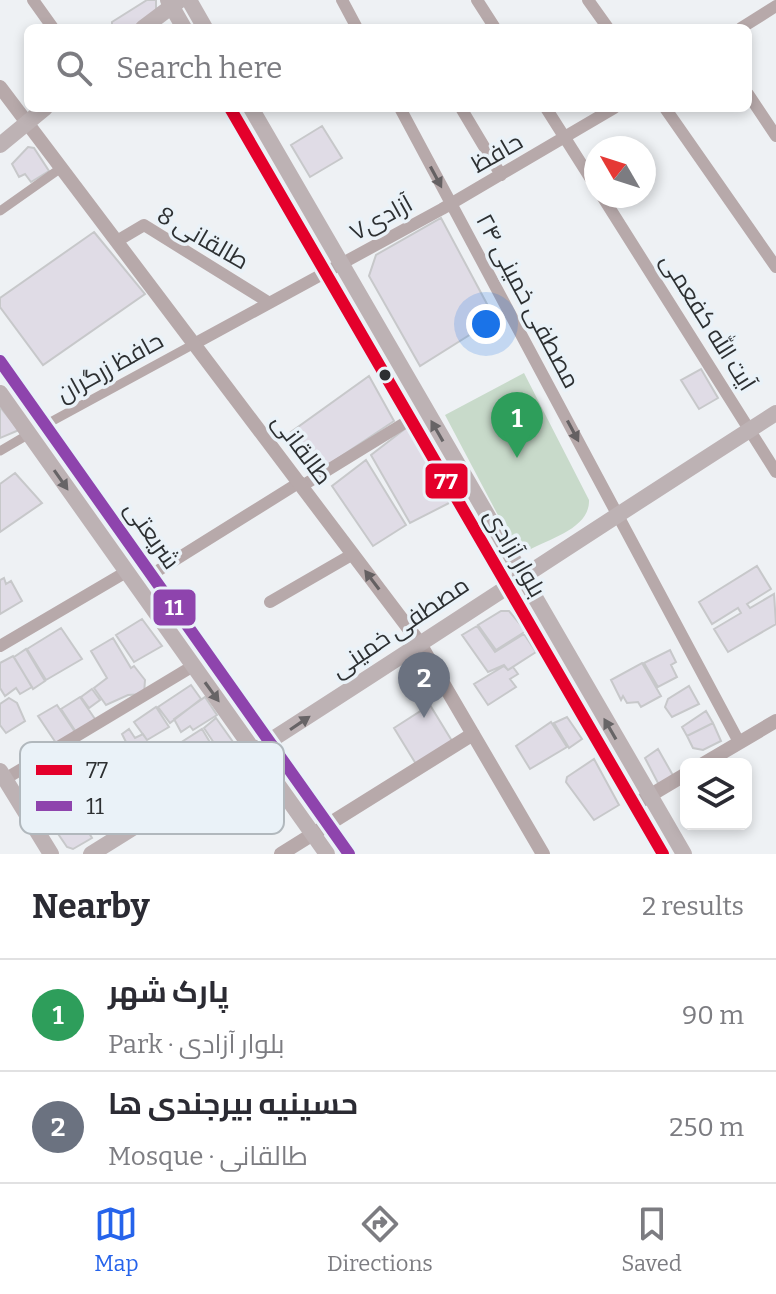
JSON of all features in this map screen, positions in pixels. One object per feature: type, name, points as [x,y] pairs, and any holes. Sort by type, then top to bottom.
[{"type":"main road","points":[[189,0],[203,24]]},
{"type":"main road","points":[[148,24],[173,2],[182,24]]},
{"type":"main road","points":[[0,145],[40,112]]},
{"type":"main road","name":"بلوار آزادی","points":[[232,112],[505,585],[642,800],[684,854]]},
{"type":"main road","name":"بلوار آزادی","points":[[253,112],[520,576],[642,800],[663,854]]},
{"type":"main road","name":"شریعتی","points":[[0,361],[270,742]]},
{"type":"main road","name":"شریعتی","points":[[0,393],[249,742]]},
{"type":"main road","name":"مصطفی خمینی","points":[[272,742],[505,585],[776,413]]},
{"type":"main road","name":"شریعتی","points":[[284,762],[349,854]]},
{"type":"main road","points":[[2,775],[20,804]]},
{"type":"main road","name":"شریعتی","points":[[284,792],[327,854]]},
{"type":"main road","points":[[39,834],[51,854]]},
{"type":"main road","name":"مصطفی خمینی","points":[[91,854],[123,834]]},
{"type":"street","points":[[33,0],[50,24]]},
{"type":"street","points":[[342,0],[355,24]]},
{"type":"street","points":[[477,0],[492,24]]},
{"type":"street","points":[[588,0],[605,24]]},
{"type":"street","points":[[747,24],[776,6]]},
{"type":"street","name":"طالقانی","points":[[0,87],[419,642],[543,854]]},
{"type":"street","points":[[752,100],[776,136]]},
{"type":"street","name":"مصطفی خمینی ۲۴","points":[[402,112],[446,206],[739,742]]},
{"type":"street","points":[[463,112],[501,175]]},
{"type":"street","points":[[548,112],[584,168]]},
{"type":"street","name":"حافظ","points":[[446,206],[608,112]]},
{"type":"street","points":[[668,112],[776,267]]},
{"type":"street","points":[[0,211],[61,168]]},
{"type":"street","name":"آزادی۷","points":[[194,344],[324,270],[341,265],[446,206]]},
{"type":"street","name":"آیت الله کفعمی","points":[[610,208],[776,472]]},
{"type":"street","name":"طالقانی 8","points":[[117,241],[144,225],[268,302]]},
{"type":"street","name":"حافظ زرگران","points":[[45,425],[194,344]]},
{"type":"street","points":[[151,575],[411,419]]},
{"type":"street","points":[[0,451],[29,434]]},
{"type":"street","points":[[270,602],[353,554]]},
{"type":"street","points":[[0,646],[126,572]]},
{"type":"street","points":[[63,742],[193,666]]},
{"type":"street","points":[[713,758],[776,721]]},
{"type":"street","points":[[281,854],[473,734]]},
{"type":"street","points":[[2,775],[20,765]]},
{"type":"street","points":[[642,800],[680,778]]},
{"type":"green space","points":[[524,373],[589,500],[588,510],[576,525],[529,550],[510,538],[445,415]]},
{"type":"building","points":[[147,0],[156,0],[156,12],[140,24],[112,22]]},
{"type":"building","points":[[322,126],[342,158],[310,177],[291,145]]},
{"type":"building","points":[[28,147],[34,148],[49,171],[31,182],[25,174],[19,177],[12,164]]},
{"type":"building","points":[[441,218],[495,319],[420,366],[369,276],[376,255]]},
{"type":"building","points":[[94,232],[145,294],[43,365],[0,307],[0,298]]},
{"type":"building","points":[[701,369],[718,398],[699,409],[681,380]]},
{"type":"building","points":[[369,376],[394,421],[322,469],[291,432]]},
{"type":"building","points":[[0,407],[19,430],[0,438]]},
{"type":"building","points":[[410,425],[453,501],[410,523],[371,455]]},
{"type":"building","points":[[366,460],[406,525],[373,546],[332,486]]},
{"type":"building","points":[[15,473],[42,503],[0,532],[0,484]]},
{"type":"building","points":[[757,566],[771,589],[747,604],[750,608],[774,594],[776,624],[728,652],[714,629],[741,613],[738,608],[712,624],[699,602]]},
{"type":"building","points":[[4,578],[6,584],[11,581],[22,601],[0,614],[0,580]]},
{"type":"building","points":[[501,611],[509,611],[526,631],[496,650],[478,625]]},
{"type":"building","points":[[142,619],[162,646],[134,662],[116,635]]},
{"type":"building","points":[[477,626],[495,652],[524,634],[536,652],[508,670],[504,665],[488,672],[462,635]]},
{"type":"building","points":[[61,628],[82,659],[46,680],[27,649]]},
{"type":"building","points":[[113,638],[131,668],[134,666],[145,680],[144,694],[128,695],[106,705],[94,688],[107,678],[91,651]]},
{"type":"building","points":[[26,649],[45,681],[33,689],[14,657]]},
{"type":"building","points":[[670,650],[676,662],[671,665],[677,677],[658,687],[644,663]]},
{"type":"building","points":[[13,656],[32,687],[20,694],[16,688],[5,696],[0,688],[0,663]]},
{"type":"building","points":[[642,663],[661,696],[641,707],[638,702],[627,703],[623,696],[621,700],[611,680]]},
{"type":"building","points":[[504,666],[508,670],[513,667],[518,674],[510,679],[516,687],[488,705],[474,684]]},
{"type":"building","points":[[191,685],[201,699],[170,723],[158,707]]},
{"type":"building","points":[[689,686],[699,704],[672,717],[665,707],[668,699]]},
{"type":"building","points":[[92,689],[100,700],[89,708],[81,697]]},
{"type":"building","points":[[80,697],[97,722],[78,735],[61,709]]},
{"type":"building","points":[[205,697],[217,715],[193,730],[190,726],[181,732],[174,719]]},
{"type":"building","points":[[9,698],[17,703],[25,721],[6,733],[0,725],[0,704]]},
{"type":"building","points":[[57,705],[77,735],[65,742],[55,742],[38,716]]},
{"type":"building","points":[[430,705],[452,741],[416,764],[394,728]]},
{"type":"building","points":[[156,707],[169,727],[147,740],[134,722]]},
{"type":"building","points":[[706,711],[713,723],[687,736],[682,727]]},
{"type":"building","points":[[567,717],[582,739],[569,748],[554,723]]},
{"type":"building","points":[[216,718],[233,742],[213,742],[204,728]]},
{"type":"building","points":[[551,722],[567,747],[530,769],[516,746]]},
{"type":"building","points":[[713,723],[721,741],[703,750],[693,748],[687,736]]},
{"type":"building","points":[[129,729],[135,738],[143,734],[148,742],[126,742],[122,734]]},
{"type":"building","points":[[202,729],[210,742],[182,742]]},
{"type":"building","points":[[658,749],[675,779],[659,785],[645,758]]},
{"type":"building","points":[[594,759],[619,805],[594,820],[566,782],[567,777]]},
{"type":"building","points":[[58,834],[90,834],[92,838],[73,849],[67,847]]},
{"type":"transit line","name":"77","points":[[232,112],[663,854]]},
{"type":"transit line","name":"11","points":[[0,361],[270,742]]},
{"type":"transit line","name":"11","points":[[284,762],[349,854]]},
{"type":"place","name":"پارک شهر","points":[[517,458]]},
{"type":"place","name":"حسینیه بیرجندی ها","points":[[424,718]]}]
